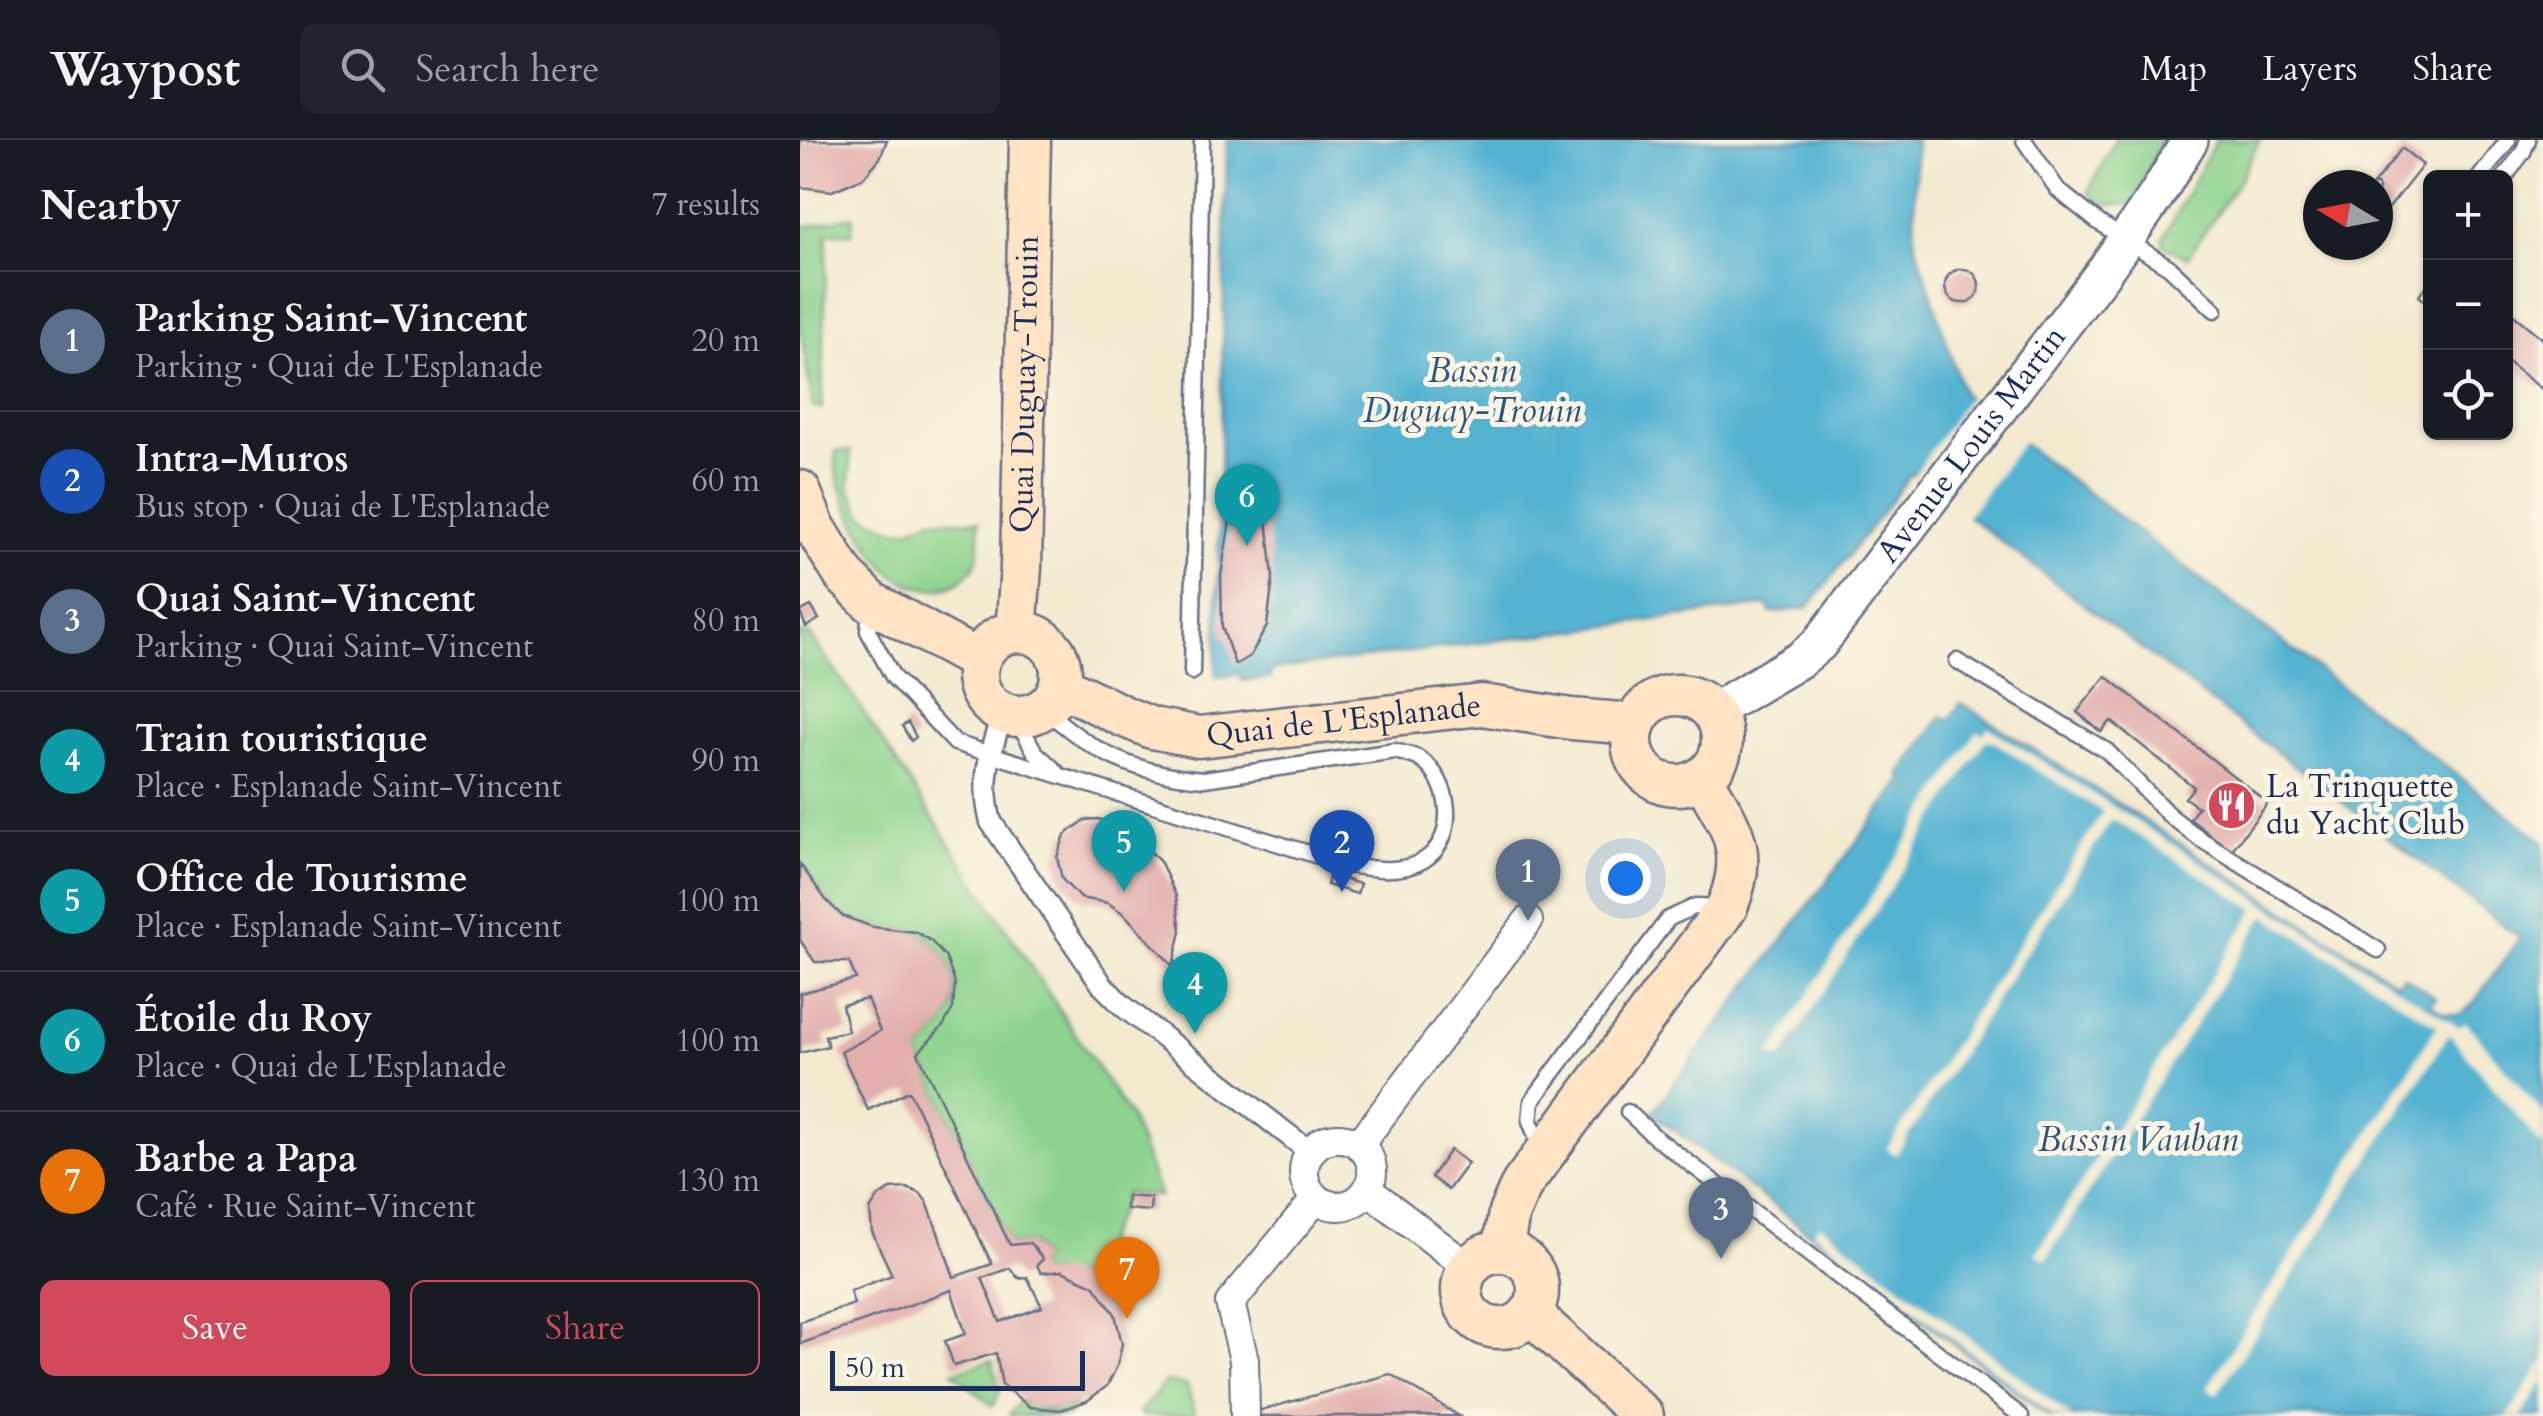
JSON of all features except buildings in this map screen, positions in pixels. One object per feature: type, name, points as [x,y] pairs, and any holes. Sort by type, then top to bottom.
[{"type":"main road","name":"Quai Duguay-Trouin","points":[[1016,632],[1021,567],[1030,140]]},
{"type":"main road","points":[[803,506],[844,575],[871,602],[979,661]]},
{"type":"main road","points":[[1016,632],[1030,632],[1052,647],[1058,658],[1030,706],[984,697],[977,674],[979,661],[993,640],[1016,632]]},
{"type":"main road","points":[[1663,697],[1690,697],[1712,712],[1722,740],[1719,754],[1702,777],[1677,785],[1652,777],[1634,754],[1632,734],[1641,712],[1663,697]]},
{"type":"main road","name":"Quai de L'Esplanade","points":[[1030,706],[1125,718],[1199,737],[1482,705],[1635,724]]},
{"type":"main road","points":[[1486,1260],[1523,1261],[1536,1280],[1536,1303],[1530,1313],[1511,1327],[1499,1328],[1478,1321],[1464,1302],[1464,1278],[1486,1260],[1522,1184],[1727,907],[1740,864],[1734,836],[1702,777]]},
{"type":"main road","points":[[1530,1313],[1643,1416]]},
{"type":"street","name":"Avenue Louis Martin","points":[[1712,712],[1801,659],[1819,644],[2126,239],[2190,140]]},
{"type":"street","points":[[1030,706],[990,754],[984,798],[991,822],[1103,986],[1310,1152]]},
{"type":"street","points":[[1360,1145],[1528,921]]},
{"type":"street","points":[[1334,1138],[1360,1145],[1371,1161],[1372,1180],[1362,1198],[1345,1206],[1316,1200],[1303,1172],[1310,1152],[1334,1138]]},
{"type":"street","points":[[1368,1190],[1486,1260]]},
{"type":"street","points":[[1245,1414],[1244,1360],[1230,1303],[1316,1200]]},
{"type":"lane","points":[[1192,672],[1202,140]]},
{"type":"lane","points":[[2024,140],[2058,190],[2098,222],[2169,267],[2216,310]]},
{"type":"lane","points":[[2486,170],[2508,140]]},
{"type":"lane","points":[[2510,170],[2528,140]]},
{"type":"lane","points":[[871,602],[868,631],[893,677],[954,742],[1376,870],[1404,868],[1426,860],[1440,845],[1449,821],[1444,795],[1434,774],[1418,758],[1395,751],[1204,778],[1175,776],[1138,767],[1092,748],[1030,706]]},
{"type":"lane","points":[[1957,660],[2107,751],[2169,815],[2200,838],[2378,950]]},
{"type":"lane","points":[[1030,706],[1036,752],[1063,777]]},
{"type":"lane","points":[[1628,1112],[2021,1416]]},
{"type":"green space","points":[[2115,140],[2161,140],[2133,204],[2102,203],[2088,192]]},
{"type":"green space","points":[[2216,140],[2260,140],[2238,182],[2187,258],[2163,245],[2163,238]]},
{"type":"green space","points":[[853,216],[852,233],[827,233],[822,408],[813,407],[800,328],[800,228]]},
{"type":"green space","points":[[836,451],[851,451],[849,488],[863,514],[879,523],[907,530],[932,519],[979,521],[978,555],[962,580],[940,588],[916,586],[883,564],[845,498],[835,464]]},
{"type":"green space","points":[[800,633],[810,635],[850,692],[1130,1117],[1160,1196],[1125,1193],[1107,1237],[1115,1314],[1102,1294],[1076,1276],[1041,1273],[1037,1265],[1043,1259],[1031,1243],[1010,1245],[918,1053],[943,1026],[953,1008],[955,983],[946,958],[931,941],[916,932],[873,927],[842,916],[800,864]]},
{"type":"green space","points":[[992,1360],[1000,1392],[993,1406],[953,1372]]},
{"type":"green space","points":[[1166,1382],[1187,1385],[1195,1416],[1139,1413]]},
{"type":"green space","points":[[1020,1402],[1044,1410],[1075,1407],[1068,1416],[1011,1416]]},
{"type":"water","points":[[1227,140],[1916,140],[1914,239],[1963,394],[2543,841],[2543,1416],[2049,1416],[1652,1113],[1904,779],[1900,775],[1942,716],[1949,720],[1961,703],[2397,983],[2403,976],[2436,998],[2431,1004],[2444,1013],[2459,1015],[2472,1005],[2520,938],[1912,473],[1808,608],[1770,613],[1768,605],[1271,670],[1271,678],[1242,681],[1241,674],[1216,677]]},
{"type":"pier","points":[[1970,394],[2025,439],[1964,520],[1910,481]]},
{"type":"pier","points":[[1988,727],[2459,1027],[2466,1022],[2543,1114],[2543,1147],[2449,1034],[2217,1394],[2207,1388],[2437,1026],[2265,915],[2046,1259],[2036,1254],[2255,909],[2112,819],[1896,1155],[1887,1149],[2103,812],[1991,740],[1985,741],[1781,1059],[1770,1055],[1977,731],[1983,734]]},
{"type":"pier","points":[[1820,1224],[2071,1416],[2054,1416],[1813,1232]]},
{"type":"pier","points":[[2543,1362],[2543,1382],[2521,1416],[2508,1416]]},
{"type":"place","name":"Étoile du Roy","points":[[1247,546]]},
{"type":"place","name":"La Trinquette du Yacht Club","points":[[2231,805]]},
{"type":"place","name":"Office de Tourisme","points":[[1124,892]]},
{"type":"place","name":"Intra-Muros","points":[[1342,892]]},
{"type":"place","name":"Parking Saint-Vincent","points":[[1528,921]]},
{"type":"place","name":"Train touristique","points":[[1195,1034]]},
{"type":"place","name":"Quai Saint-Vincent","points":[[1721,1259]]},
{"type":"place","name":"Barbe a Papa","points":[[1127,1319]]},
{"type":"water label","name":"Bassin Duguay-Trouin","points":[[1472,391]]},
{"type":"water label","name":"Bassin Vauban","points":[[2138,1140]]}]
